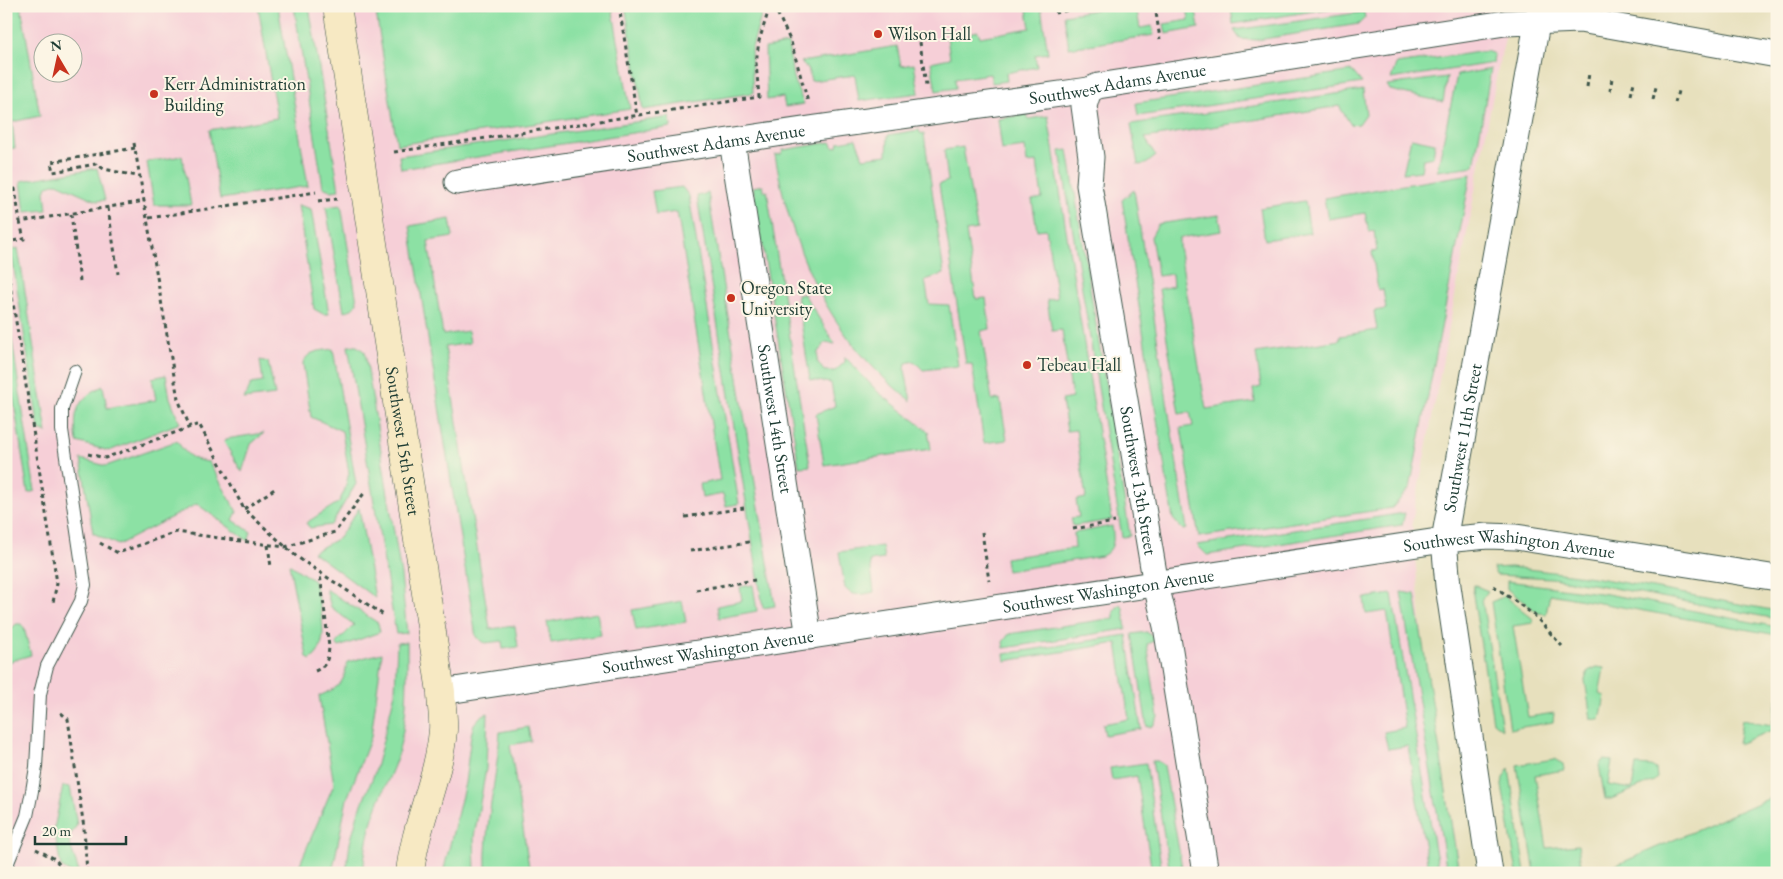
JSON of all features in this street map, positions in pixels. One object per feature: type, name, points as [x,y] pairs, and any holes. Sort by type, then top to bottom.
[{"type":"main road","name":"Southwest 15th Street","points":[[337,6],[441,692],[443,730],[439,754],[417,833],[410,873]]},
{"type":"street","name":"Southwest Adams Avenue","points":[[457,182],[930,111],[1089,90],[1112,83],[1471,28],[1538,14],[1777,55]]},
{"type":"street","name":"Southwest 11th Street","points":[[1490,873],[1448,586],[1444,540],[1538,14]]},
{"type":"street","name":"Southwest 13th Street","points":[[1089,90],[1084,106],[1091,157],[1089,185],[1156,584],[1166,626],[1206,873]]},
{"type":"street","name":"Southwest 14th Street","points":[[732,141],[809,636]]},
{"type":"street","name":"Southwest Washington Avenue","points":[[441,692],[1444,540],[1488,536],[1516,537],[1777,578]]},
{"type":"lane","points":[[6,867],[24,824],[32,791],[36,767],[40,694],[47,666],[81,601],[85,585],[64,448],[62,409],[75,371]]},
{"type":"path","points":[[619,6],[637,116]]},
{"type":"path","points":[[394,152],[759,97],[756,63],[759,41],[772,6]]},
{"type":"path","points":[[772,6],[791,42],[799,77],[816,128]]},
{"type":"path","points":[[1055,13],[1087,6]]},
{"type":"path","points":[[1155,6],[1160,39]]},
{"type":"path","points":[[920,42],[930,111]]},
{"type":"path","points":[[1587,87],[1589,73]]},
{"type":"path","points":[[1610,91],[1612,78]]},
{"type":"path","points":[[1631,95],[1634,82]]},
{"type":"path","points":[[1653,99],[1656,87]]},
{"type":"path","points":[[1675,103],[1678,91]]},
{"type":"path","points":[[134,143],[149,218],[178,399],[190,427]]},
{"type":"path","points":[[135,148],[51,162],[53,172],[96,164],[104,169],[141,177]]},
{"type":"path","points":[[6,190],[14,189],[24,239],[6,242]]},
{"type":"path","points":[[149,218],[316,192]]},
{"type":"path","points":[[20,222],[145,201]]},
{"type":"path","points":[[108,208],[118,274]]},
{"type":"path","points":[[70,214],[80,281]]},
{"type":"path","points":[[6,258],[57,583],[52,605]]},
{"type":"path","points":[[35,441],[105,458],[199,424],[244,510],[286,547],[320,573],[385,616]]},
{"type":"path","points":[[244,510],[276,488]]},
{"type":"path","points":[[47,516],[76,529],[118,553],[176,532],[286,547],[335,532],[364,492]]},
{"type":"path","points":[[685,517],[744,508]]},
{"type":"path","points":[[1073,529],[1115,522]]},
{"type":"path","points":[[982,532],[994,609]]},
{"type":"path","points":[[690,552],[749,542]]},
{"type":"path","points":[[268,544],[271,567]]},
{"type":"path","points":[[315,671],[324,667],[328,658],[329,647],[320,573]]},
{"type":"path","points":[[696,590],[756,580]]},
{"type":"path","points":[[1494,586],[1534,614],[1562,646]]},
{"type":"path","points":[[40,694],[68,719],[84,828],[87,873]]},
{"type":"shaded area","name":"Oregon State University","points":[[6,6],[1513,6],[1499,64],[1412,523],[1423,645],[1460,873],[6,873]]},
{"type":"green space","points":[[6,6],[21,6],[32,70],[32,82],[34,82],[40,116],[12,122],[15,148],[6,149]]},
{"type":"green space","points":[[258,6],[278,6],[308,186],[220,199],[209,130],[277,118]]},
{"type":"green space","points":[[294,6],[309,6],[339,190],[332,191],[323,187]]},
{"type":"green space","points":[[375,6],[612,6],[630,109],[397,145]]},
{"type":"green space","points":[[625,6],[764,6],[751,51],[753,93],[643,110]]},
{"type":"green space","points":[[1120,6],[1136,6],[1140,28],[1152,26],[1154,35],[1069,48],[1064,15]]},
{"type":"green space","points":[[1187,6],[1195,6],[1199,28],[1166,34],[1164,24],[1189,20]]},
{"type":"green space","points":[[1231,6],[1345,6],[1233,24]]},
{"type":"green space","points":[[1041,7],[1048,53],[1035,55],[1037,67],[1006,73],[1007,81],[992,83],[990,74],[955,79],[956,88],[936,91],[931,62],[950,58],[947,37],[978,31],[980,37],[1030,28],[1027,10]]},
{"type":"green space","points":[[1364,12],[1365,18],[1359,24],[1257,40],[1240,39],[1234,30]]},
{"type":"green space","points":[[788,44],[793,78],[804,104],[785,107],[783,97],[767,100],[765,48]]},
{"type":"green space","points":[[897,46],[901,66],[914,64],[919,93],[859,101],[855,75],[811,81],[808,70],[801,62]]},
{"type":"green space","points":[[1486,51],[1494,54],[1493,63],[1391,79],[1396,64]]},
{"type":"green space","points":[[1491,69],[1474,166],[1437,171],[1457,75]]},
{"type":"green space","points":[[1352,71],[1362,83],[1138,116],[1136,103]]},
{"type":"green space","points":[[1447,77],[1443,102],[1390,90],[1387,85]]},
{"type":"green space","points":[[1363,90],[1366,114],[1359,124],[1351,125],[1339,106],[1145,138],[1156,156],[1146,164],[1138,165],[1131,124]]},
{"type":"green space","points":[[1027,114],[1028,119],[1048,116],[1112,520],[1073,526],[1071,518],[1079,517],[1076,500],[1086,498],[1076,430],[1067,431],[1062,400],[1072,398],[1062,330],[1052,331],[1047,300],[1057,298],[1046,229],[1037,230],[1032,200],[1042,198],[1037,162],[1027,163],[1025,147],[1002,150],[998,119]]},
{"type":"green space","points":[[670,117],[671,127],[401,169],[399,156]]},
{"type":"green space","points":[[919,130],[920,133],[924,134],[944,274],[925,280],[929,304],[949,305],[958,366],[923,370],[914,361],[906,363],[905,370],[911,401],[883,377],[858,350],[837,322],[819,292],[804,260],[792,226],[782,191],[775,155],[781,154],[783,150],[831,142],[834,147],[838,146],[839,142],[856,139],[863,158],[887,155],[888,135]]},
{"type":"green space","points":[[1411,138],[1435,143],[1433,157],[1423,159],[1421,171],[1403,173]]},
{"type":"green space","points":[[963,147],[977,229],[966,231],[976,299],[986,298],[990,329],[981,331],[992,400],[1000,399],[1007,440],[984,443],[972,364],[966,364],[939,184],[948,181],[944,150]]},
{"type":"green space","points":[[1068,150],[1130,536],[1122,537],[1060,151]]},
{"type":"green space","points":[[182,156],[191,205],[154,205],[147,162]]},
{"type":"green space","points":[[97,168],[105,200],[97,201],[57,183],[47,186],[45,192],[47,210],[25,212],[21,181]]},
{"type":"green space","points":[[1471,174],[1410,488],[1392,508],[1199,537],[1181,428],[1193,426],[1190,412],[1179,414],[1159,289],[1173,286],[1172,274],[1158,276],[1151,237],[1158,224],[1219,215],[1222,231],[1179,238],[1206,409],[1255,402],[1253,389],[1261,387],[1256,353],[1340,340],[1340,336],[1377,330],[1374,311],[1386,309],[1383,289],[1378,290],[1372,252],[1377,251],[1374,231],[1369,232],[1365,213],[1328,219],[1324,198]]},
{"type":"green space","points":[[763,185],[764,191],[767,191],[810,466],[799,467],[753,187]]},
{"type":"green space","points":[[682,187],[689,196],[739,504],[726,506],[723,494],[702,498],[700,484],[720,480],[681,235],[677,212],[656,215],[652,191]]},
{"type":"green space","points":[[1134,190],[1187,529],[1183,530],[1173,519],[1122,200]]},
{"type":"green space","points":[[708,193],[775,606],[763,608],[697,196]]},
{"type":"green space","points":[[1305,201],[1310,233],[1265,240],[1260,208]]},
{"type":"green space","points":[[298,205],[311,209],[329,314],[323,314],[314,309]]},
{"type":"green space","points":[[341,205],[357,302],[354,308],[344,312],[326,207]]},
{"type":"green space","points":[[450,219],[453,237],[428,241],[443,335],[468,331],[470,343],[445,347],[490,629],[515,626],[518,647],[503,649],[502,641],[485,643],[476,637],[410,226]]},
{"type":"green space","points":[[18,248],[47,433],[39,430],[11,250]]},
{"type":"green space","points":[[804,294],[835,344],[826,342],[818,352],[817,361],[824,371],[835,371],[845,362],[845,357],[878,392],[928,431],[931,449],[824,465],[816,414],[835,406],[831,383],[810,380],[797,295]]},
{"type":"green space","points":[[6,301],[35,491],[28,493],[6,351]]},
{"type":"green space","points":[[348,346],[357,346],[365,352],[401,575],[407,633],[396,634]]},
{"type":"green space","points":[[333,349],[356,484],[331,525],[310,528],[306,523],[339,502],[349,473],[342,431],[311,417],[303,364],[305,359],[311,354]]},
{"type":"green space","points":[[260,360],[268,362],[275,395],[244,399],[251,384],[263,382]]},
{"type":"green space","points":[[166,375],[170,398],[180,423],[109,451],[77,442],[76,415],[81,402],[87,396],[103,386],[107,408],[156,400],[152,378]]},
{"type":"green space","points":[[264,433],[251,444],[242,472],[224,442],[226,439]]},
{"type":"green space","points":[[177,441],[190,456],[209,462],[237,512],[233,520],[251,532],[248,541],[197,504],[118,545],[93,533],[81,459],[106,466]]},
{"type":"green space","points":[[359,508],[375,598],[313,552],[339,538]]},
{"type":"green space","points":[[1405,513],[1402,525],[1207,555],[1197,545]]},
{"type":"green space","points":[[1112,526],[1113,544],[1102,556],[1007,571],[1005,558],[1075,548],[1074,533]]},
{"type":"green space","points":[[882,546],[884,559],[870,561],[874,592],[859,594],[848,591],[845,588],[839,552]]},
{"type":"green space","points":[[289,564],[314,581],[323,634],[317,653],[310,660],[307,657]]},
{"type":"green space","points":[[1511,567],[1593,577],[1777,611],[1777,619],[1598,585],[1551,578],[1496,575],[1493,568]]},
{"type":"green space","points":[[1507,581],[1607,594],[1777,627],[1777,635],[1550,594],[1546,614],[1538,613],[1507,589]]},
{"type":"green space","points":[[753,585],[757,611],[719,618],[717,606],[742,601],[740,587]]},
{"type":"green space","points":[[1474,585],[1488,591],[1482,599],[1502,729],[1493,722],[1473,595]]},
{"type":"green space","points":[[326,589],[378,623],[380,632],[339,647],[336,643],[354,625],[331,607]]},
{"type":"green space","points":[[1401,592],[1415,594],[1459,873],[1447,872]]},
{"type":"green space","points":[[1392,594],[1439,873],[1429,873],[1408,746],[1388,749],[1384,732],[1405,728],[1387,611],[1366,614],[1364,598]]},
{"type":"green space","points":[[1505,596],[1533,619],[1533,623],[1513,626],[1528,717],[1554,713],[1553,722],[1510,729],[1491,602]]},
{"type":"green space","points":[[682,601],[686,622],[636,630],[632,610]]},
{"type":"green space","points":[[1120,604],[1123,608],[1126,629],[1004,648],[1003,642],[1009,634],[1114,618],[1114,611]]},
{"type":"green space","points":[[597,613],[601,635],[551,643],[547,622]]},
{"type":"green space","points":[[16,624],[21,624],[24,628],[31,655],[8,662],[6,683],[6,635]]},
{"type":"green space","points":[[1147,632],[1156,640],[1147,644],[1158,717],[1153,726],[1147,727],[1132,634]]},
{"type":"green space","points":[[1127,635],[1141,729],[1105,735],[1103,724],[1129,719],[1117,643],[1005,661],[1004,654]]},
{"type":"green space","points":[[407,642],[406,704],[399,750],[371,824],[363,873],[346,873],[350,843],[358,814],[375,772],[395,693],[397,643]]},
{"type":"green space","points":[[382,653],[371,737],[347,799],[332,873],[298,873],[297,871],[334,784],[319,696],[340,684],[347,662]]},
{"type":"green space","points":[[1597,667],[1604,668],[1599,694],[1605,696],[1600,720],[1591,719],[1585,680],[1588,671]]},
{"type":"green space","points":[[1777,699],[1777,728],[1738,744],[1742,720],[1772,725]]},
{"type":"green space","points":[[488,713],[486,769],[474,837],[475,873],[443,873],[465,783],[474,724],[481,716]]},
{"type":"green space","points":[[528,727],[531,741],[510,745],[530,873],[486,873],[487,837],[500,732]]},
{"type":"green space","points":[[1554,759],[1563,764],[1564,770],[1535,775],[1547,848],[1578,845],[1582,871],[1614,866],[1777,795],[1777,871],[1757,873],[1535,873],[1517,765]]},
{"type":"green space","points":[[1603,760],[1612,761],[1608,785],[1632,789],[1636,765],[1651,766],[1656,769],[1657,778],[1611,799],[1605,799],[1599,765]]},
{"type":"green space","points":[[1152,761],[1157,761],[1164,765],[1183,873],[1170,873]]},
{"type":"green space","points":[[1146,763],[1162,873],[1152,873],[1137,776],[1112,780],[1110,768]]},
{"type":"green space","points":[[1509,768],[1525,873],[1517,873],[1502,785],[1503,778]]},
{"type":"green space","points":[[63,786],[70,787],[77,825],[68,838],[78,869],[77,873],[71,873],[61,867],[54,829]]},
{"type":"place","name":"Wilson Hall","points":[[878,34]]},
{"type":"place","name":"Kerr Administration Building","points":[[154,94]]},
{"type":"place","name":"Oregon State University","points":[[731,298]]},
{"type":"place","name":"Tebeau Hall","points":[[1027,365]]}]
